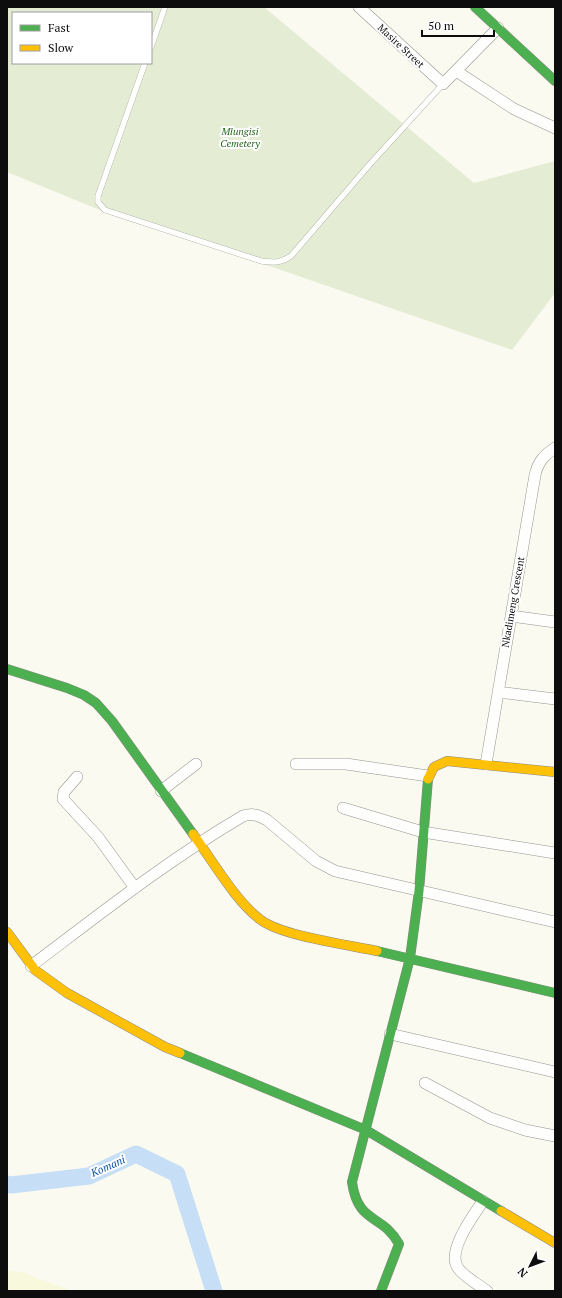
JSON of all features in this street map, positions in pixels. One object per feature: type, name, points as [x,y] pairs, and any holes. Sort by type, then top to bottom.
[{"type":"street","name":"Masire Street","points":[[359,7],[443,84]]},
{"type":"street","points":[[475,7],[553,75]]},
{"type":"street","points":[[443,84],[498,28]]},
{"type":"street","points":[[456,72],[514,109],[555,128]]},
{"type":"street","name":"Nkadimeng Crescent","points":[[486,764],[537,466],[545,455],[555,448]]},
{"type":"street","points":[[511,616],[555,622]]},
{"type":"street","points":[[7,669],[78,693],[93,701],[112,721],[198,844],[245,906],[262,921],[282,930],[410,958],[555,993]]},
{"type":"street","points":[[498,692],[555,699]]},
{"type":"street","points":[[381,1291],[399,1244],[391,1231],[362,1212],[356,1205],[352,1196],[352,1182],[410,958],[419,891],[428,776],[434,767],[447,761],[555,772]]},
{"type":"street","points":[[161,791],[196,764]]},
{"type":"street","points":[[296,764],[346,764],[428,776]]},
{"type":"street","points":[[77,777],[64,792],[63,799],[98,837],[135,888]]},
{"type":"street","points":[[343,808],[423,832],[555,853]]},
{"type":"street","points":[[31,966],[135,888],[198,844],[243,816],[253,814],[267,820],[304,852],[325,867],[419,891],[555,922]]},
{"type":"street","points":[[7,932],[31,966],[47,980],[67,993],[166,1047],[366,1130],[555,1243]]},
{"type":"street","points":[[390,1034],[555,1072]]},
{"type":"street","points":[[424,1083],[490,1118],[525,1130],[555,1136]]},
{"type":"street","points":[[483,1201],[460,1238],[455,1251],[454,1260],[457,1267],[463,1273],[487,1291]]},
{"type":"lane","points":[[152,44],[165,7]]},
{"type":"lane","points":[[145,64],[98,196],[99,204],[105,210],[261,261],[273,263],[284,261],[291,256],[370,164],[443,84]]},
{"type":"green space","name":"Mlungisi Cemetery","points":[[7,7],[264,7],[474,183],[555,161],[555,293],[512,350],[278,269],[117,217],[7,172]]},
{"type":"green space","points":[[7,1271],[22,1272],[72,1291],[7,1291]]},
{"type":"waterway","name":"Komani","points":[[7,1184],[11,1185],[89,1176],[136,1154],[177,1174],[214,1291]]},
{"type":"traffic: fast","points":[[475,7],[555,81]]},
{"type":"traffic: fast","points":[[7,669],[67,688],[84,695],[96,703],[112,721],[193,834]]},
{"type":"traffic: fast","points":[[381,1291],[399,1244],[385,1227],[371,1218],[359,1205],[355,1196],[352,1182],[410,958],[419,891],[428,779]]},
{"type":"traffic: fast","points":[[377,951],[555,993]]},
{"type":"traffic: fast","points":[[180,1053],[366,1130],[501,1211]]},
{"type":"traffic: slow","points":[[428,779],[434,767],[447,761],[555,772]]},
{"type":"traffic: slow","points":[[193,834],[242,903],[261,920],[284,931],[334,943],[377,951]]},
{"type":"traffic: slow","points":[[7,932],[35,970],[67,993],[165,1047],[180,1053]]},
{"type":"traffic: slow","points":[[501,1211],[555,1243]]}]
